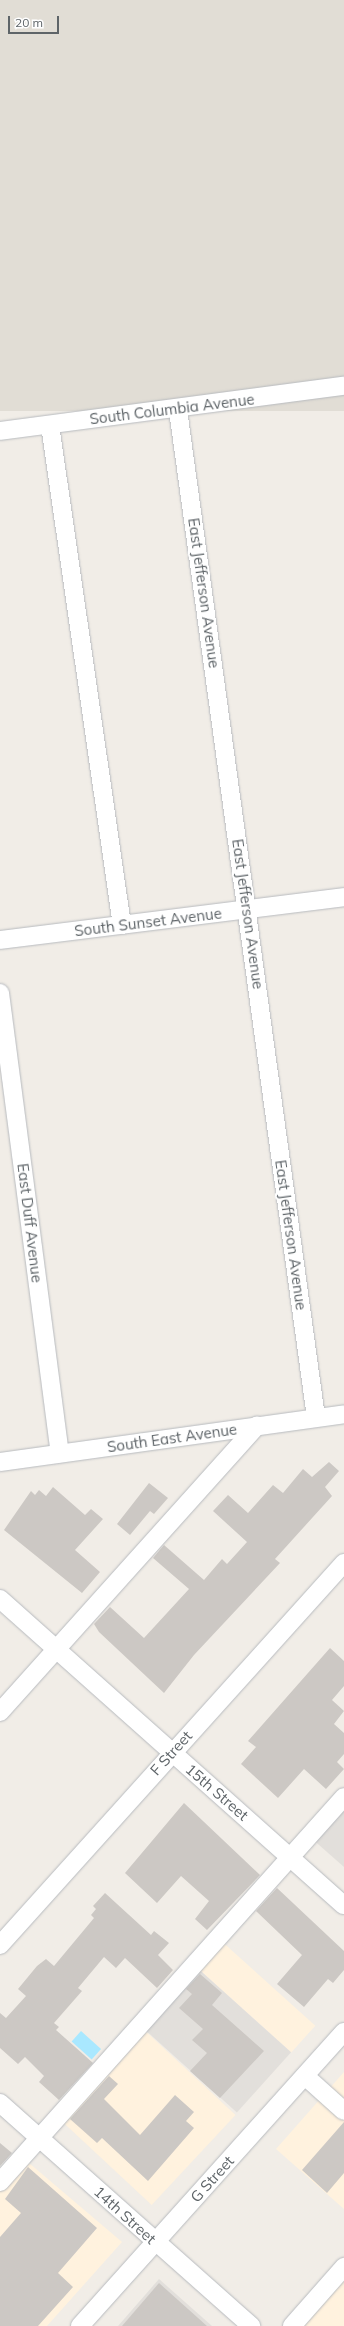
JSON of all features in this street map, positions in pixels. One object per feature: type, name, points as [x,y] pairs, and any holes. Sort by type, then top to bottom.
[{"type":"street","name":"South Columbia Avenue","points":[[0,431],[178,410],[344,386]]},
{"type":"street","name":"East Jefferson Avenue","points":[[178,410],[248,910],[316,1418]]},
{"type":"street","points":[[50,425],[122,925]]},
{"type":"street","name":"South Sunset Avenue","points":[[0,940],[344,897]]},
{"type":"street","name":"East Duff Avenue","points":[[0,994],[60,1453]]},
{"type":"street","name":"South East Avenue","points":[[0,1462],[344,1414]]},
{"type":"street","points":[[0,1712],[257,1426]]},
{"type":"street","name":"F Street","points":[[0,1945],[171,1752],[344,1563]]},
{"type":"street","name":"15th Street","points":[[0,1599],[344,1904]]},
{"type":"street","points":[[0,2182],[292,1858],[344,1797]]},
{"type":"street","name":"G Street","points":[[80,2326],[344,2032]]},
{"type":"street","points":[[305,2076],[344,2111]]},
{"type":"street","name":"14th Street","points":[[0,2103],[251,2326]]},
{"type":"street","points":[[292,2326],[344,2267]]},
{"type":"shaded area","points":[[0,0],[344,0],[344,411],[0,411]]},
{"type":"shaded area","points":[[344,1810],[344,1867],[310,1837]]},
{"type":"shaded area","points":[[218,1938],[315,2026],[291,2052],[194,1965]]},
{"type":"shaded area","points":[[193,1964],[291,2052],[237,2113],[139,2024]]},
{"type":"shaded area","points":[[139,2025],[236,2115],[152,2205],[55,2115]]},
{"type":"shaded area","points":[[344,2072],[344,2209],[276,2149]]},
{"type":"shaded area","points":[[22,2157],[122,2242],[47,2326],[0,2326],[0,2182]]},
{"type":"shaded area","points":[[344,2267],[344,2326],[292,2326]]},
{"type":"shaded area","points":[[159,2279],[212,2326],[118,2326]]},
{"type":"water","points":[[81,2031],[101,2049],[92,2059],[72,2041]]},
{"type":"building","points":[[329,1462],[339,1471],[325,1487],[332,1496],[275,1559],[280,1563],[194,1655],[164,1693],[99,1632],[94,1624],[110,1607],[144,1638],[189,1589],[153,1558],[164,1545],[204,1580],[222,1559],[227,1564],[247,1542],[213,1511],[228,1495],[248,1513],[273,1485],[283,1493],[303,1469],[312,1477]]},
{"type":"building","points":[[149,1483],[168,1498],[154,1514],[150,1511],[130,1535],[117,1524]]},
{"type":"building","points":[[53,1487],[85,1515],[91,1509],[103,1519],[75,1550],[100,1572],[82,1593],[4,1530],[31,1491],[35,1495],[39,1490],[46,1496]]},
{"type":"building","points":[[330,1648],[344,1661],[344,1686],[332,1700],[344,1711],[334,1724],[344,1733],[344,1754],[337,1762],[344,1769],[326,1789],[304,1769],[278,1798],[241,1764],[256,1747],[248,1741]]},
{"type":"building","points":[[184,1803],[260,1875],[207,1930],[195,1919],[209,1901],[181,1876],[157,1903],[125,1873]]},
{"type":"building","points":[[277,1888],[344,1951],[344,1970],[333,1983],[328,1979],[304,2007],[277,1984],[302,1955],[256,1911]]},
{"type":"building","points":[[105,1893],[151,1935],[154,1931],[169,1943],[158,1955],[173,1970],[157,1988],[125,1958],[116,1968],[104,1957],[78,1988],[82,1991],[54,2023],[59,2027],[56,2030],[93,2063],[59,2100],[39,2082],[44,2076],[25,2057],[18,2064],[0,2048],[0,2013],[6,2018],[26,1996],[18,1989],[37,1966],[46,1959],[54,1966],[94,1918],[91,1915],[96,1909],[93,1906]]},
{"type":"building","points":[[200,1974],[222,1993],[212,2005],[264,2051],[220,2098],[190,2071],[207,2053],[192,2040],[203,2029],[179,2008],[192,1994],[186,1989]]},
{"type":"building","points":[[109,2076],[118,2084],[104,2099],[140,2135],[175,2095],[194,2112],[186,2121],[194,2128],[148,2181],[102,2138],[97,2143],[70,2119]]},
{"type":"building","points":[[344,2122],[344,2173],[327,2193],[302,2170]]},
{"type":"building","points":[[0,2143],[12,2153],[0,2166]]},
{"type":"building","points":[[28,2167],[97,2228],[58,2273],[73,2287],[38,2326],[0,2326],[0,2237],[21,2213],[5,2199]]},
{"type":"building","points":[[159,2283],[207,2326],[122,2326]]}]
